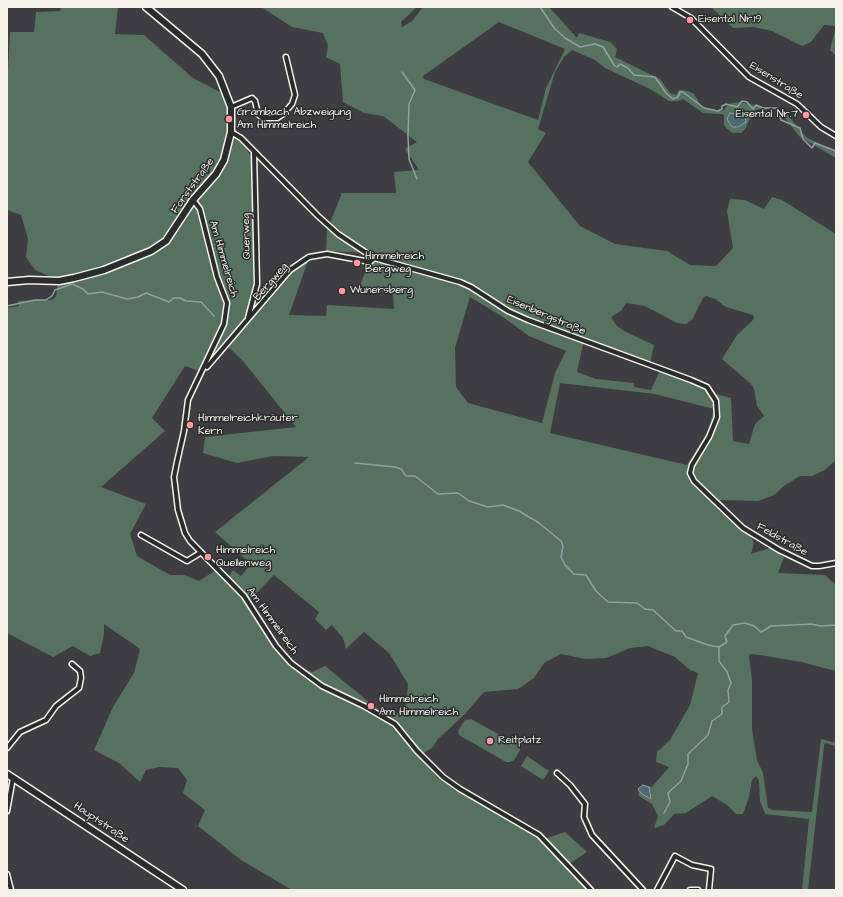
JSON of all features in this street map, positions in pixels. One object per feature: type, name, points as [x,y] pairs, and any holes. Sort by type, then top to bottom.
[{"type":"street","name":"Forststraße","points":[[7,282],[29,280],[59,281],[74,278],[104,270],[151,252],[166,241],[193,200],[216,174],[224,160],[231,132],[231,107],[219,76],[211,63],[146,7]]},
{"type":"street","name":"Eisenstraße","points":[[672,7],[691,18],[749,77],[797,104],[821,127],[836,136]]},
{"type":"street","points":[[231,107],[252,98],[255,101],[258,114],[262,118],[277,118],[283,114],[292,104],[295,95],[286,57]]},
{"type":"street","name":"Eisenbergstraße","points":[[231,132],[241,138],[318,216],[338,234],[374,258],[460,282],[508,311],[528,320],[707,387],[716,401],[716,418],[709,437],[693,461],[690,473],[698,486],[743,528]]},
{"type":"street","name":"Querweg","points":[[248,319],[257,284],[254,152]]},
{"type":"street","name":"Am Himmelreich","points":[[193,200],[200,209],[217,277],[227,303],[224,324],[188,400],[174,477],[178,510],[185,533],[200,553],[244,596],[276,646],[291,663],[322,686],[364,706],[395,724],[417,751],[443,777],[460,789],[539,835],[591,890]]},
{"type":"street","name":"Bergweg","points":[[203,371],[248,319],[252,317],[290,270],[309,257],[327,254],[370,262],[374,258]]},
{"type":"street","name":"Feldstraße","points":[[743,528],[808,564],[819,566],[836,562]]},
{"type":"street","points":[[141,535],[187,561],[200,553]]},
{"type":"street","points":[[7,748],[20,732],[46,720],[56,706],[79,688],[81,678],[80,671],[72,664]]},
{"type":"street","points":[[557,773],[570,785],[585,804],[584,817],[592,835],[643,890]]},
{"type":"street","name":"Hauptstraße","points":[[7,774],[183,890]]},
{"type":"street","points":[[7,811],[13,778]]},
{"type":"street","points":[[657,890],[675,856],[692,865],[711,869],[710,890]]},
{"type":"street","points":[[7,874],[11,890]]},
{"type":"street","points":[[690,890],[698,890]]},
{"type":"green space","points":[[61,7],[118,7],[115,34],[144,35],[193,78],[220,92],[226,97],[229,124],[232,133],[246,148],[251,156],[255,267],[252,296],[255,301],[259,304],[275,282],[309,258],[289,315],[326,316],[327,305],[394,309],[393,294],[364,288],[360,285],[372,255],[369,253],[326,251],[327,230],[342,193],[396,193],[394,172],[419,170],[405,149],[417,142],[383,116],[364,113],[343,102],[340,64],[326,57],[328,46],[323,33],[292,27],[261,7],[417,7],[401,22],[402,27],[412,21],[423,7],[549,7],[577,38],[579,33],[610,42],[617,49],[615,57],[660,79],[670,93],[676,95],[679,90],[688,91],[694,94],[700,104],[705,108],[721,111],[724,110],[728,104],[739,102],[767,108],[766,110],[759,109],[753,112],[745,129],[741,133],[733,133],[726,128],[724,124],[724,115],[703,113],[683,99],[669,101],[650,89],[605,68],[595,60],[572,50],[564,57],[555,72],[538,129],[546,133],[528,162],[580,226],[615,244],[667,251],[690,265],[716,266],[733,248],[727,211],[730,199],[745,200],[764,209],[772,197],[782,200],[836,234],[836,460],[825,470],[812,476],[800,476],[784,486],[774,495],[758,501],[720,500],[737,519],[751,531],[750,535],[754,543],[751,554],[770,548],[784,557],[778,573],[825,575],[836,585],[836,671],[801,662],[760,655],[750,654],[749,657],[752,680],[752,729],[757,760],[763,773],[768,808],[773,810],[812,812],[821,739],[836,743],[836,746],[825,743],[824,746],[808,890],[802,890],[809,819],[765,814],[760,801],[759,781],[756,776],[752,780],[749,797],[743,814],[736,814],[727,805],[712,796],[686,813],[674,814],[664,825],[654,828],[658,816],[652,804],[639,796],[638,789],[643,785],[652,787],[669,767],[656,762],[657,752],[670,740],[690,705],[698,673],[690,670],[675,657],[648,646],[630,648],[606,658],[585,659],[561,654],[544,663],[534,678],[518,689],[484,692],[465,714],[438,739],[432,748],[419,756],[438,778],[542,840],[565,832],[587,852],[566,866],[587,890],[292,890],[241,860],[198,826],[205,810],[183,793],[187,780],[178,768],[159,767],[146,770],[140,782],[119,763],[94,750],[113,707],[134,673],[140,649],[104,624],[104,634],[100,653],[90,656],[73,646],[53,657],[7,633],[7,308],[19,306],[18,301],[51,300],[56,297],[58,280],[35,270],[26,257],[28,239],[21,215],[7,210],[7,89],[10,32],[34,32],[36,12],[60,11]],"holes":[[[499,22],[565,49],[546,88],[538,120],[424,79],[423,76]],[[706,296],[715,299],[726,307],[753,315],[754,319],[737,335],[722,359],[751,384],[754,389],[757,406],[764,416],[755,424],[749,444],[733,441],[731,398],[716,394],[702,382],[661,368],[651,390],[634,387],[634,383],[596,379],[577,372],[584,340],[650,364],[654,345],[624,331],[617,326],[611,317],[621,311],[626,303],[645,306],[677,323],[686,324],[692,320],[703,298]],[[470,297],[503,317],[529,336],[566,351],[555,373],[542,423],[468,403],[456,387],[455,348]],[[225,344],[243,361],[296,427],[205,437],[203,453],[237,463],[273,456],[309,457],[215,532],[251,564],[241,576],[233,570],[229,576],[219,568],[199,581],[184,575],[170,575],[137,556],[130,534],[146,504],[101,487],[165,431],[152,418],[185,366],[199,371]],[[560,383],[655,394],[714,409],[708,431],[687,465],[550,433]],[[274,575],[319,612],[315,619],[326,630],[332,625],[343,638],[346,649],[364,632],[389,653],[408,684],[406,706],[393,717],[381,712],[325,666],[312,672],[300,668],[294,670],[271,644],[247,603]]]},
{"type":"green space","points":[[711,7],[836,7],[836,26],[824,25],[811,42],[802,46],[772,31],[754,27],[733,28]]},
{"type":"green space","points":[[836,26],[836,56],[830,50]]},
{"type":"green space","points":[[786,113],[806,137],[836,152],[836,158],[800,137],[784,117]]},
{"type":"green space","name":"Reitplatz","points":[[471,719],[520,746],[520,750],[514,760],[506,762],[459,735],[458,731],[465,720]]},
{"type":"green space","name":"Reitplatz","points":[[527,756],[549,771],[543,780],[521,766]]},
{"type":"water","points":[[730,113],[745,117],[746,122],[738,127],[732,127],[727,119]]},
{"type":"water","points":[[643,785],[649,787],[651,799],[642,794],[638,789]]},
{"type":"waterway","points":[[540,7],[555,29],[565,38],[580,47],[595,44],[603,47],[614,65],[617,67],[620,64],[628,68],[634,75],[655,77],[666,93],[673,99],[678,97],[680,92],[683,92],[704,108],[718,111],[726,104],[737,107],[742,101],[747,102],[753,109],[756,105],[763,108],[777,108],[781,120],[800,128],[803,139],[812,148],[815,143],[836,151]]},
{"type":"waterway","points":[[402,72],[415,90],[409,104],[408,136],[409,159],[417,179]]},
{"type":"waterway","points":[[7,306],[35,300],[46,300],[52,296],[55,290],[72,284],[83,289],[88,294],[102,292],[127,299],[138,297],[146,293],[169,302],[174,298],[180,298],[186,301],[201,302],[214,316]]},
{"type":"waterway","points":[[355,463],[395,467],[401,469],[406,476],[415,476],[438,494],[458,493],[469,501],[488,507],[503,505],[519,511],[539,523],[561,541],[563,546],[561,557],[565,565],[574,574],[586,575],[596,591],[608,602],[637,603],[645,609],[653,610],[676,631],[682,631],[686,637],[708,645],[719,647],[727,642],[725,636],[733,625],[745,623],[754,626],[761,632],[771,626],[811,624],[821,626],[836,625]]},
{"type":"waterway","points":[[664,813],[670,802],[668,793],[681,781],[688,764],[688,754],[708,735],[712,721],[722,714],[722,707],[729,702],[728,690],[731,683],[727,672],[719,661],[719,647]]},
{"type":"place","name":"Eisental Nr.19","points":[[690,20]]},
{"type":"place","name":"Eisental Nr.7","points":[[806,115]]},
{"type":"place","name":"Grambach Abzweigung Am Himmelreich","points":[[229,119]]},
{"type":"place","name":"Himmelreich Bergweg","points":[[357,263]]},
{"type":"place","name":"Wunersberg","points":[[342,291]]},
{"type":"place","name":"Himmelreichkräuter Kern","points":[[190,425]]},
{"type":"place","name":"Himmelreich Quellenweg","points":[[208,557]]},
{"type":"place","name":"Himmelreich Am Himmelreich","points":[[371,706]]},
{"type":"place","name":"Reitplatz","points":[[490,741]]}]
